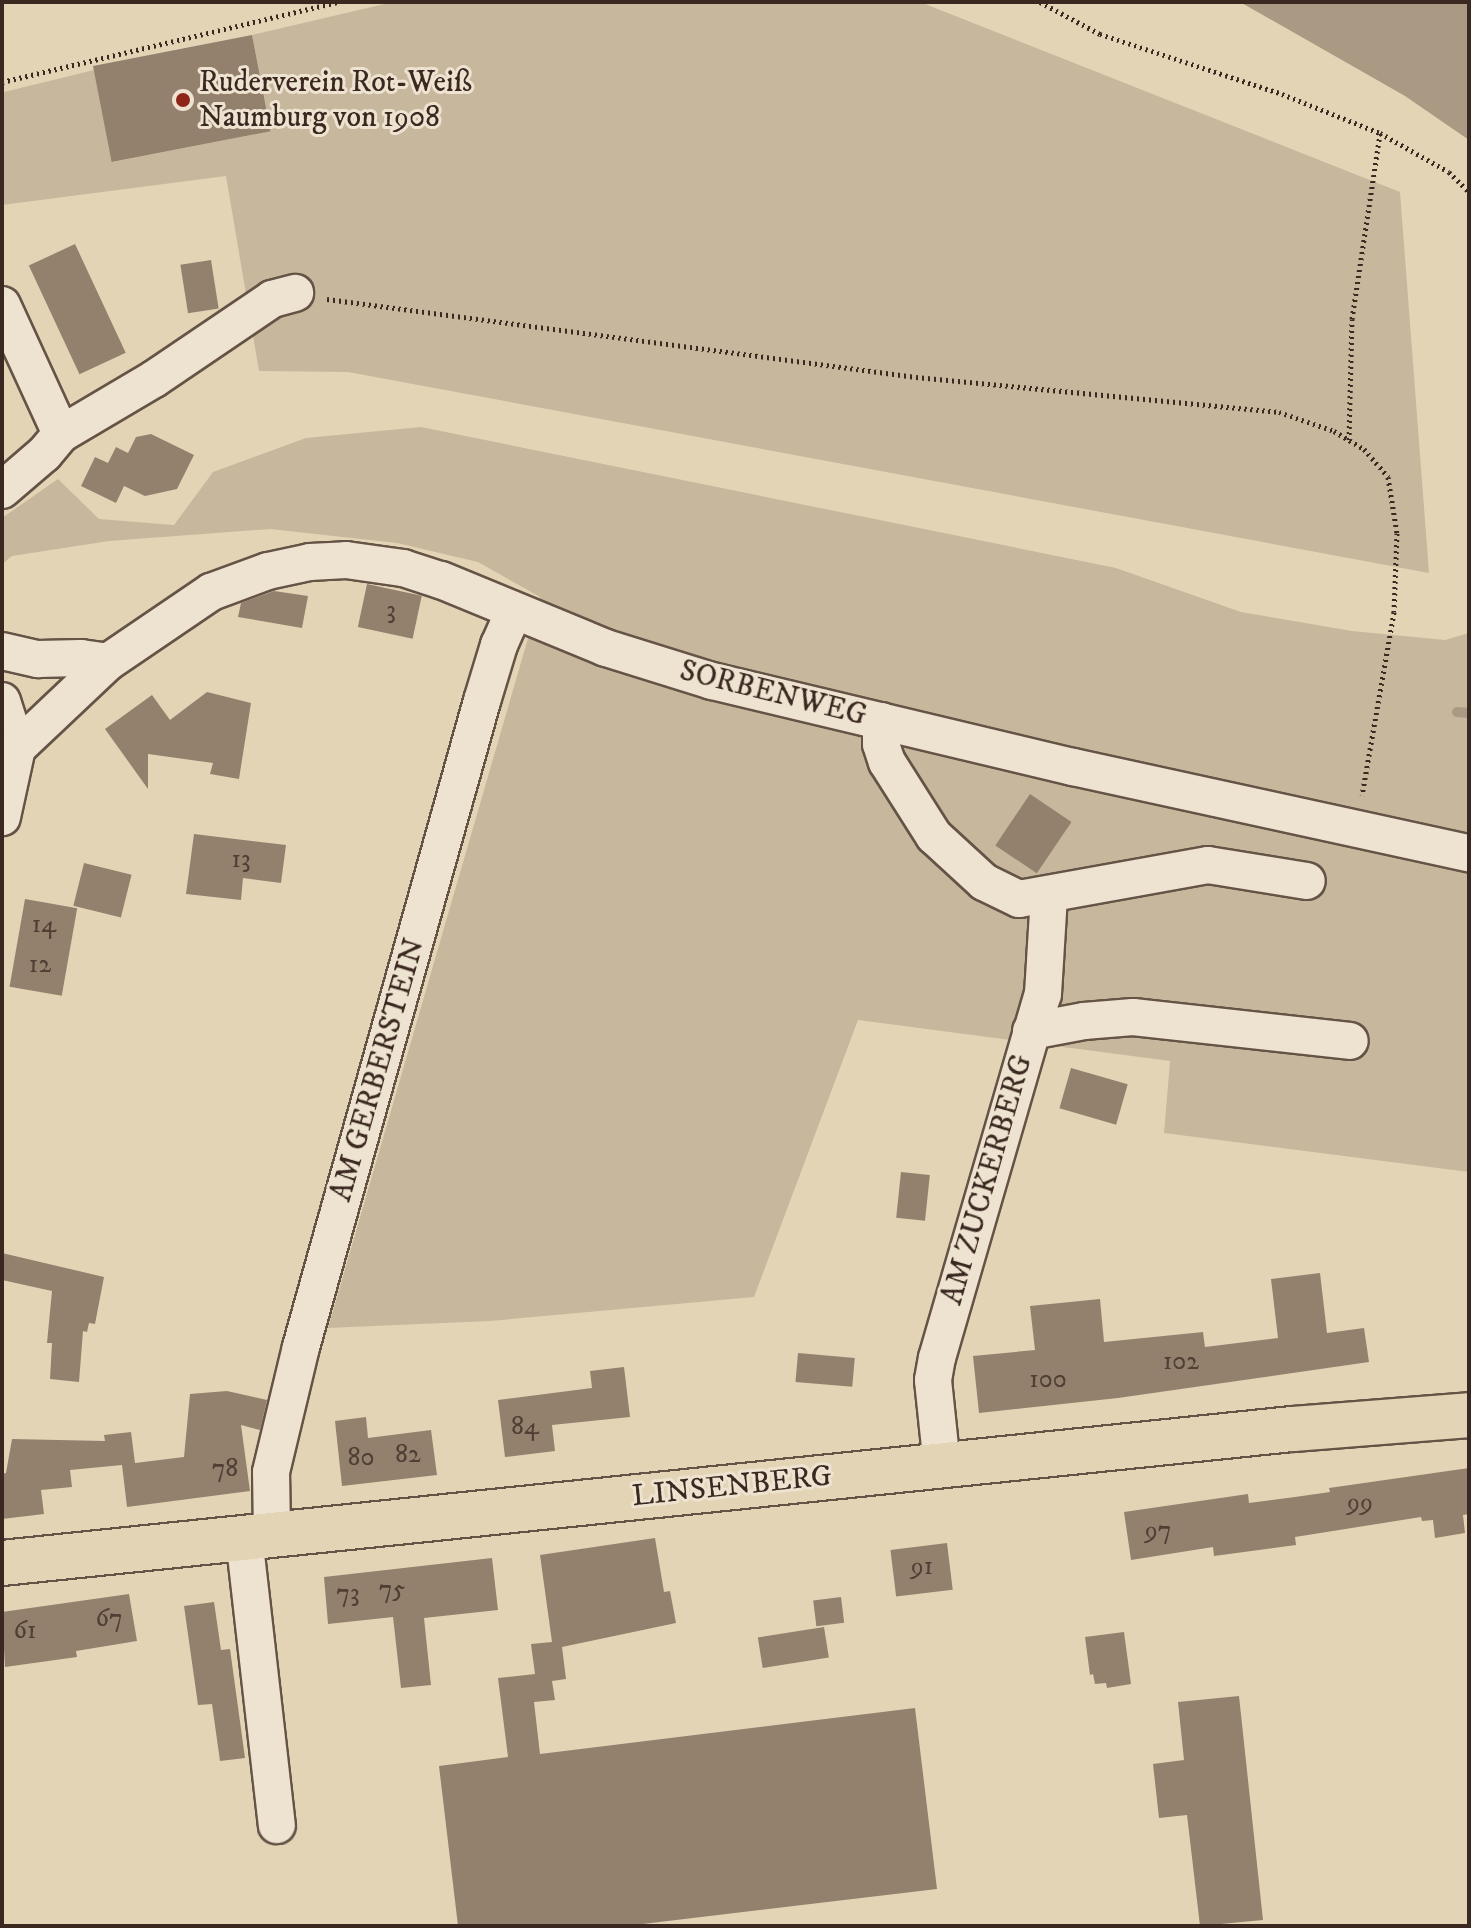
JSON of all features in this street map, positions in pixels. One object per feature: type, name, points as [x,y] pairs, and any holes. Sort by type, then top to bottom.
[{"type":"main road","name":"LINSENBERG","points":[[2,1563],[1322,1426],[1466,1415]]},
{"type":"street","points":[[2,490],[44,454],[61,434],[154,379],[272,299],[295,293]]},
{"type":"street","points":[[2,305],[61,434]]},
{"type":"street","name":"SORBENWEG","points":[[17,748],[108,662],[211,592],[268,571],[310,562],[346,560],[403,568],[654,664],[881,721],[1469,853]]},
{"type":"street","name":"AM GERBERSTEIN","points":[[277,1825],[258,1535],[301,1347],[482,701],[499,645],[514,611]]},
{"type":"street","points":[[2,651],[38,659],[81,658],[108,662]]},
{"type":"street","points":[[2,701],[17,748],[2,817]]},
{"type":"street","points":[[881,721],[881,744],[887,762],[934,836],[984,882],[1019,899],[1208,865],[1307,881]]},
{"type":"street","name":"AM ZUCKERBERG","points":[[942,1466],[933,1380],[937,1358],[1043,994],[1049,895]]},
{"type":"street","points":[[1031,1031],[1133,1017],[1350,1041]]},
{"type":"path","points":[[2,82],[337,2]]},
{"type":"path","points":[[1040,2],[1100,34],[1282,94],[1380,133],[1449,172],[1469,192]]},
{"type":"path","points":[[1349,440],[1352,319],[1380,133]]},
{"type":"path","points":[[295,293],[346,303],[916,377],[1279,412],[1349,440],[1364,449],[1388,477],[1397,533],[1394,612],[1356,829]]},
{"type":"shaded area","points":[[393,2],[920,2],[1400,192],[1429,573],[348,372],[259,371],[226,176],[2,205],[4,92],[94,70],[113,162],[271,131],[252,35]]},
{"type":"shaded area","points":[[1240,2],[1469,2],[1469,140],[1405,96]]},
{"type":"shaded area","points":[[421,427],[1116,568],[1241,612],[1352,631],[1445,640],[1469,633],[1469,1172],[1164,1133],[1170,1061],[858,1020],[754,1297],[490,1321],[328,1328],[540,597],[478,562],[397,543],[270,529],[109,541],[12,556],[2,564],[2,518],[58,479],[99,519],[174,525],[213,472],[306,438]]},
{"type":"building","name":"Ruderverein Rot-Weiß Naumburg von 1908","points":[[252,35],[271,131],[112,162],[93,66]]},
{"type":"building","points":[[75,244],[126,353],[79,374],[29,266]]},
{"type":"building","points":[[211,260],[219,308],[188,313],[180,265]]},
{"type":"building","points":[[151,434],[194,455],[177,489],[145,496],[124,486],[116,503],[81,486],[95,457],[108,463],[116,447],[128,453],[136,437]]},
{"type":"building","points":[[367,584],[422,596],[413,639],[358,627]]},
{"type":"building","points":[[274,591],[308,596],[302,628],[238,617],[241,603]]},
{"type":"building","points":[[207,692],[251,703],[239,779],[210,774],[213,763],[148,754],[148,789],[105,729],[152,695],[170,720]]},
{"type":"building","points":[[1030,794],[1071,822],[1037,873],[995,845]]},
{"type":"building","points":[[194,834],[286,845],[281,883],[243,878],[241,900],[186,894]]},
{"type":"building","points":[[84,863],[132,875],[121,918],[73,906]]},
{"type":"building","points":[[25,899],[77,908],[62,996],[10,987]]},
{"type":"building","points":[[1071,1068],[1128,1084],[1116,1125],[1059,1108]]},
{"type":"building","points":[[901,1172],[930,1175],[925,1221],[896,1218]]},
{"type":"building","points":[[2,1253],[104,1277],[95,1324],[89,1323],[87,1332],[83,1331],[79,1382],[50,1379],[52,1343],[47,1343],[52,1291],[2,1280]]},
{"type":"building","points":[[1320,1273],[1327,1333],[1364,1328],[1369,1362],[1118,1398],[979,1413],[973,1356],[1035,1350],[1030,1306],[1100,1299],[1104,1342],[1203,1332],[1205,1347],[1278,1338],[1271,1279]]},
{"type":"building","points":[[798,1353],[855,1358],[852,1387],[795,1382]]},
{"type":"building","points":[[624,1367],[630,1417],[552,1425],[555,1451],[505,1457],[498,1400],[592,1388],[590,1371]]},
{"type":"building","points":[[227,1391],[267,1400],[260,1430],[241,1425],[250,1491],[127,1507],[122,1465],[70,1470],[72,1487],[41,1490],[44,1514],[2,1519],[2,1474],[6,1473],[12,1439],[105,1441],[104,1435],[131,1432],[135,1463],[184,1457],[190,1394]]},
{"type":"building","points":[[366,1417],[368,1438],[431,1430],[437,1475],[342,1486],[335,1421]]},
{"type":"building","points":[[1469,1468],[1469,1514],[1463,1515],[1465,1533],[1435,1538],[1433,1520],[1422,1521],[1421,1517],[1295,1537],[1296,1545],[1214,1556],[1213,1547],[1131,1560],[1124,1512],[1248,1494],[1249,1503]]},
{"type":"building","points":[[655,1538],[664,1592],[670,1591],[676,1623],[562,1647],[566,1679],[552,1681],[555,1700],[534,1702],[540,1754],[915,1708],[937,1889],[626,1926],[458,1926],[439,1766],[508,1757],[498,1678],[535,1674],[531,1644],[552,1642],[540,1555]]},
{"type":"building","points":[[947,1543],[953,1590],[896,1597],[890,1550]]},
{"type":"building","points":[[492,1558],[498,1610],[424,1618],[431,1685],[401,1688],[393,1617],[328,1624],[324,1577]]},
{"type":"building","points":[[129,1594],[137,1641],[76,1651],[77,1657],[5,1667],[2,1612]]},
{"type":"building","points":[[841,1597],[844,1623],[816,1626],[813,1600]]},
{"type":"building","points":[[214,1602],[221,1650],[230,1649],[245,1758],[220,1761],[212,1704],[198,1705],[184,1606]]},
{"type":"building","points":[[824,1627],[829,1658],[763,1668],[758,1637]]},
{"type":"building","points":[[1124,1632],[1131,1684],[1107,1688],[1106,1683],[1095,1684],[1093,1674],[1090,1675],[1085,1637]]},
{"type":"building","points":[[1239,1696],[1263,1920],[1200,1926],[1187,1815],[1159,1818],[1153,1764],[1184,1760],[1178,1702]]},
{"type":"waterway","points":[[1457,712],[1469,713]]},
{"type":"place","name":"Ruderverein Rot-Weiß Naumburg von 1908","points":[[183,100]]}]
